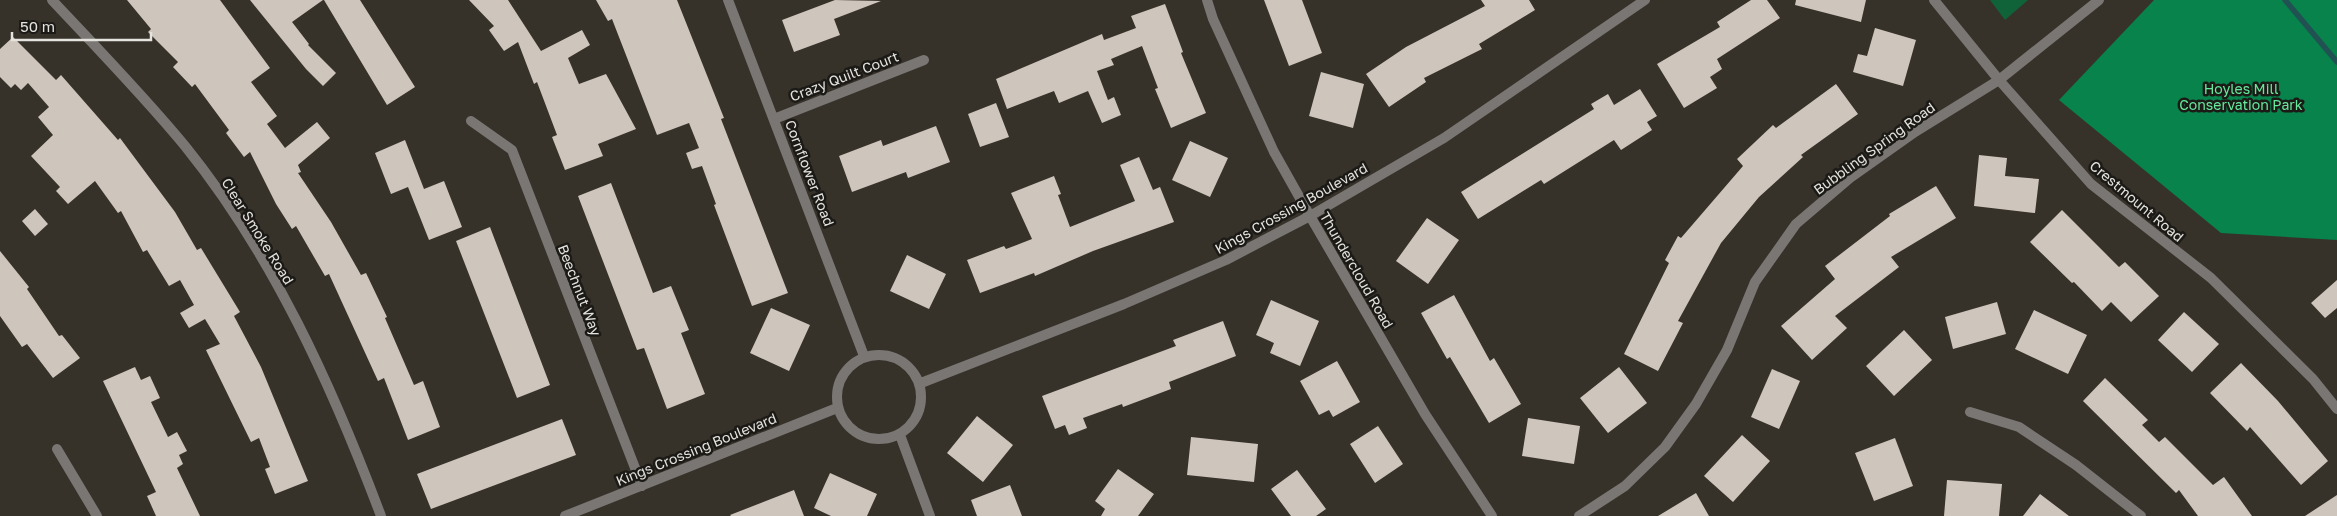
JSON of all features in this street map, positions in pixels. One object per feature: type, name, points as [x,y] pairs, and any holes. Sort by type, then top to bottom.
[{"type":"street","name":"Clear Smoke Road","points":[[52,0],[117,68],[185,146],[230,208],[269,269],[327,383],[357,450],[381,516]]},
{"type":"street","name":"Cornflower Road","points":[[728,0],[864,356]]},
{"type":"street","name":"Thundercloud Road","points":[[1207,0],[1213,19],[1274,152],[1425,414],[1492,516]]},
{"type":"street","name":"Kings Crossing Boulevard","points":[[921,383],[1141,296],[1226,260],[1310,216],[1444,138],[1645,0]]},
{"type":"street","name":"Crestmount Road","points":[[1934,0],[1999,80],[2091,184],[2211,278],[2313,379],[2337,409]]},
{"type":"street","name":"Bubbling Spring Road","points":[[1579,516],[1624,486],[1665,447],[1696,404],[1727,350],[1755,282],[1796,224],[1850,178],[1915,132],[1999,80],[2099,0]]},
{"type":"street","name":"Crazy Quilt Court","points":[[774,118],[924,60]]},
{"type":"street","name":"Beechnut Way","points":[[471,121],[512,150],[642,486]]},
{"type":"street","points":[[887,354],[908,364],[921,383],[920,413],[900,436],[881,441],[862,437],[846,425],[837,408],[841,377],[864,356],[887,354]]},
{"type":"street","name":"Kings Crossing Boulevard","points":[[565,516],[837,408]]},
{"type":"street","points":[[1970,412],[2019,427],[2076,465],[2141,516]]},
{"type":"street","points":[[900,436],[930,516]]},
{"type":"street","points":[[56,449],[97,516]]},
{"type":"green space","points":[[1990,0],[2028,0],[2005,20]]},
{"type":"green space","name":"Hoyles Mill Conservation Park","points":[[2154,0],[2337,0],[2337,240],[2221,233],[2059,100]]},
{"type":"building","points":[[127,0],[220,0],[270,68],[251,82],[277,116],[267,124],[285,148],[317,122],[330,138],[298,165],[301,172],[298,173],[331,222],[361,275],[366,273],[387,317],[385,318],[414,385],[423,381],[440,427],[408,440],[384,378],[378,381],[329,274],[325,276],[296,226],[292,229],[276,204],[250,152],[244,157],[226,133],[229,130],[195,84],[192,87],[173,67],[178,62],[148,32],[151,29]]},
{"type":"building","points":[[250,0],[323,0],[292,22],[308,45],[336,73],[323,86],[306,69]]},
{"type":"building","points":[[324,0],[360,0],[415,87],[387,105]]},
{"type":"building","points":[[469,0],[508,0],[541,51],[582,30],[590,45],[568,58],[579,84],[606,74],[636,129],[598,144],[603,156],[565,170],[552,137],[557,135],[537,82],[534,84],[518,42],[504,51],[489,30],[494,26]]},
{"type":"building","points":[[596,0],[677,0],[724,118],[721,119],[788,293],[752,306],[714,205],[716,204],[702,166],[692,169],[686,153],[699,148],[689,123],[657,135],[612,19],[608,21]]},
{"type":"building","points":[[835,0],[881,1],[834,19],[840,35],[794,52],[782,20]]},
{"type":"building","points":[[1264,0],[1302,0],[1322,53],[1289,66]]},
{"type":"building","points":[[1481,0],[1529,0],[1535,10],[1479,44],[1482,49],[1424,78],[1426,82],[1389,107],[1366,74],[1406,47],[1485,6]]},
{"type":"building","points":[[1751,0],[1767,0],[1780,18],[1717,59],[1722,69],[1710,77],[1717,88],[1684,108],[1657,64],[1720,27],[1717,22]]},
{"type":"building","points":[[1796,0],[1866,0],[1861,22],[1795,5]]},
{"type":"building","points":[[1165,4],[1183,52],[1181,53],[1206,113],[1171,128],[1155,89],[1158,88],[1142,46],[1111,59],[1114,65],[1097,71],[1108,100],[1114,97],[1121,115],[1102,123],[1088,91],[1059,103],[1054,91],[1007,109],[996,79],[1102,34],[1104,40],[1136,28],[1131,16]]},
{"type":"building","points":[[1875,28],[1916,40],[1903,86],[1853,72],[1858,54],[1867,56]]},
{"type":"building","points":[[13,37],[56,80],[61,75],[118,140],[120,138],[175,212],[197,250],[201,248],[240,312],[234,316],[261,367],[308,481],[275,494],[265,469],[270,467],[259,438],[251,442],[206,350],[220,344],[205,319],[189,328],[180,313],[194,305],[180,280],[169,286],[147,250],[143,252],[121,211],[118,213],[95,181],[68,204],[56,191],[60,187],[31,156],[53,135],[38,117],[49,107],[28,83],[21,90],[15,84],[11,88],[0,77],[0,49]]},
{"type":"building","points":[[1321,72],[1364,84],[1353,128],[1309,116]]},
{"type":"building","points":[[1836,84],[1858,114],[1801,155],[1803,157],[1759,197],[1721,243],[1678,321],[1683,323],[1658,371],[1624,354],[1669,263],[1665,260],[1678,236],[1681,238],[1743,166],[1737,159],[1773,125],[1776,128]]},
{"type":"building","points":[[1640,89],[1657,116],[1647,122],[1652,130],[1621,150],[1614,140],[1544,184],[1541,180],[1478,219],[1461,192],[1594,109],[1591,104],[1608,94],[1614,105]]},
{"type":"building","points":[[996,103],[1009,137],[980,147],[968,114]]},
{"type":"building","points":[[936,126],[950,162],[908,178],[906,172],[852,192],[839,156],[881,140],[883,146]]},
{"type":"building","points":[[405,140],[424,189],[444,181],[462,227],[429,240],[408,187],[391,194],[375,153]]},
{"type":"building","points":[[1190,141],[1228,158],[1210,197],[1172,180]]},
{"type":"building","points":[[1979,155],[2007,158],[2005,176],[2039,179],[2035,213],[1974,206]]},
{"type":"building","points":[[1139,157],[1153,190],[1160,187],[1174,222],[1093,251],[1035,276],[1034,273],[980,293],[967,260],[1004,246],[1006,249],[1032,239],[1011,193],[1054,176],[1061,194],[1058,195],[1070,227],[1135,201],[1120,165]]},
{"type":"building","points":[[611,183],[653,293],[671,286],[689,330],[681,333],[705,394],[667,409],[644,348],[637,350],[578,196]]},
{"type":"building","points":[[1936,186],[1956,218],[1891,257],[1899,267],[1835,316],[1847,328],[1812,360],[1781,326],[1835,279],[1825,266],[1890,216],[1889,214]]},
{"type":"building","points":[[35,209],[48,224],[35,236],[22,221]]},
{"type":"building","points":[[2062,210],[2119,267],[2125,262],[2159,296],[2131,322],[2111,302],[2102,311],[2074,282],[2072,283],[2030,242]]},
{"type":"building","points":[[1427,218],[1459,240],[1428,284],[1396,261]]},
{"type":"building","points":[[490,227],[550,385],[517,398],[456,241]]},
{"type":"building","points":[[0,251],[29,287],[27,289],[59,336],[62,335],[80,358],[53,378],[27,344],[22,347],[0,316]]},
{"type":"building","points":[[907,255],[946,274],[929,309],[890,291]]},
{"type":"building","points":[[2337,280],[2337,308],[2325,318],[2311,303]]},
{"type":"building","points":[[1454,295],[1490,361],[1494,358],[1521,404],[1489,423],[1450,357],[1447,359],[1421,313]]},
{"type":"building","points":[[1271,300],[1319,321],[1300,366],[1270,353],[1274,343],[1256,335]]},
{"type":"building","points":[[1997,302],[2006,334],[1953,349],[1945,317]]},
{"type":"building","points":[[771,308],[810,325],[789,371],[750,353]]},
{"type":"building","points":[[2034,310],[2087,335],[2068,374],[2015,349]]},
{"type":"building","points":[[2184,312],[2219,344],[2192,372],[2158,340]]},
{"type":"building","points":[[1223,321],[1236,356],[1169,382],[1171,389],[1123,407],[1122,404],[1083,418],[1087,428],[1069,435],[1065,425],[1055,429],[1042,396],[1176,346],[1173,340]]},
{"type":"building","points":[[1904,330],[1932,360],[1894,396],[1866,366]]},
{"type":"building","points":[[1337,361],[1360,402],[1333,417],[1329,410],[1319,415],[1300,381]]},
{"type":"building","points":[[2241,363],[2278,401],[2328,461],[2301,485],[2250,427],[2247,431],[2210,393]]},
{"type":"building","points":[[135,367],[141,380],[150,376],[160,398],[151,402],[168,437],[177,432],[187,451],[179,455],[183,464],[177,468],[200,516],[156,516],[147,496],[156,492],[103,381]]},
{"type":"building","points":[[1619,367],[1647,403],[1608,433],[1580,398]]},
{"type":"building","points":[[1772,369],[1800,381],[1779,429],[1751,417]]},
{"type":"building","points":[[2105,378],[2148,420],[2142,425],[2159,442],[2165,437],[2213,485],[2224,477],[2252,516],[2198,516],[2179,490],[2176,493],[2083,401]]},
{"type":"building","points":[[977,416],[1013,445],[983,482],[947,453]]},
{"type":"building","points":[[1528,418],[1580,426],[1574,464],[1522,456]]},
{"type":"building","points":[[562,419],[576,455],[431,509],[417,474]]},
{"type":"building","points":[[1378,426],[1403,464],[1375,483],[1350,444]]},
{"type":"building","points":[[1742,435],[1770,461],[1733,502],[1704,476]]},
{"type":"building","points":[[1191,437],[1258,444],[1254,482],[1187,475]]},
{"type":"building","points":[[1895,438],[1913,486],[1874,501],[1855,453]]},
{"type":"building","points":[[1118,469],[1154,494],[1138,516],[1101,516],[1105,509],[1095,501]]},
{"type":"building","points":[[1297,470],[1326,509],[1316,516],[1291,516],[1271,489]]},
{"type":"building","points":[[830,473],[877,494],[867,516],[831,516],[814,508]]},
{"type":"building","points":[[1947,480],[2002,484],[1999,516],[1944,516]]},
{"type":"building","points":[[1010,485],[1022,516],[977,516],[971,500]]},
{"type":"building","points":[[794,490],[804,516],[730,515]]},
{"type":"building","points":[[1696,493],[1709,516],[1658,516]]},
{"type":"building","points":[[2040,494],[2069,516],[2023,516]]},
{"type":"building","points":[[2337,495],[2337,516],[2305,516]]},
{"type":"waterway","points":[[2285,0],[2337,62]]}]
